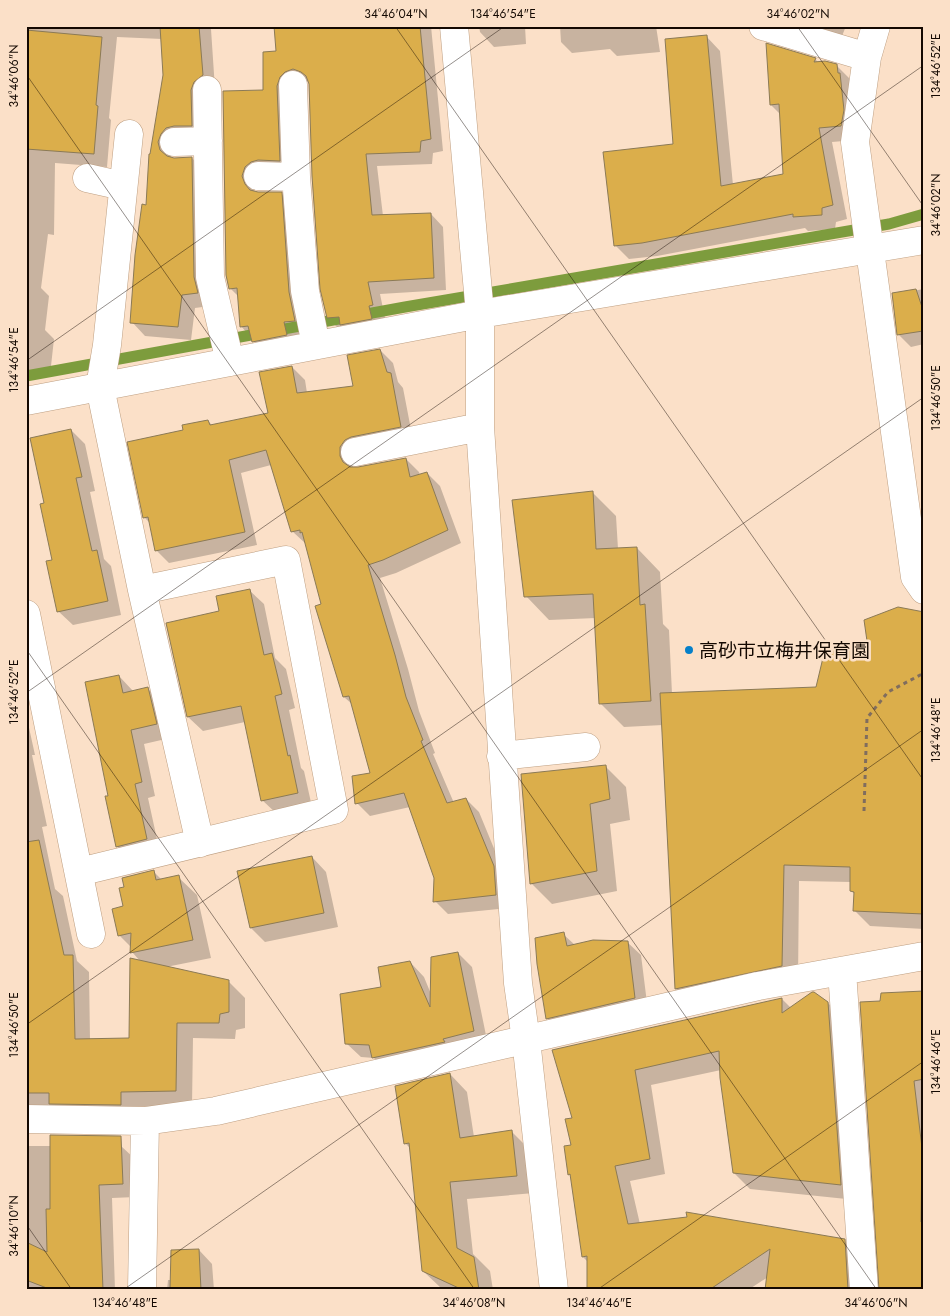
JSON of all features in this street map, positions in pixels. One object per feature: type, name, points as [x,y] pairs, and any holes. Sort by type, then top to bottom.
[{"type":"street","points":[[454,26],[480,314],[480,427],[518,983],[554,1290]]},
{"type":"street","points":[[763,26],[867,57]]},
{"type":"street","points":[[876,26],[867,57],[855,142],[915,577],[924,590]]},
{"type":"street","points":[[293,85],[296,177],[305,291],[316,345]]},
{"type":"street","points":[[207,90],[210,276],[230,362]]},
{"type":"street","points":[[129,134],[107,344],[100,387],[142,590],[200,842]]},
{"type":"street","points":[[174,142],[208,141]]},
{"type":"street","points":[[258,176],[296,177]]},
{"type":"street","points":[[87,178],[124,186]]},
{"type":"street","points":[[26,401],[480,314],[924,240]]},
{"type":"street","points":[[356,452],[480,427]]},
{"type":"street","points":[[79,872],[334,810],[286,560],[142,590]]},
{"type":"street","points":[[26,614],[91,934]]},
{"type":"street","points":[[501,756],[586,747]]},
{"type":"street","points":[[26,1119],[145,1121],[216,1111],[758,986],[924,956]]},
{"type":"street","points":[[842,971],[864,1290]]},
{"type":"street","points":[[142,1290],[145,1121]]},
{"type":"path","points":[[864,811],[867,718],[888,692],[924,673]]},
{"type":"building","points":[[160,26],[199,26],[203,75],[194,82],[191,90],[192,126],[166,128],[158,142],[160,150],[167,156],[174,158],[192,157],[194,277],[198,293],[182,295],[178,327],[130,323],[135,255],[142,204],[146,205],[149,154],[163,75]]},
{"type":"building","points":[[274,26],[420,26],[431,139],[421,141],[420,152],[366,154],[372,215],[431,213],[434,278],[368,282],[373,305],[369,306],[372,319],[340,325],[339,317],[327,318],[320,289],[312,176],[309,84],[306,76],[293,69],[285,72],[280,77],[277,86],[280,161],[258,160],[251,162],[245,167],[242,176],[250,190],[282,192],[289,292],[295,321],[284,322],[287,335],[252,342],[248,326],[240,327],[237,288],[229,289],[226,275],[223,91],[263,90],[263,52],[276,51]]},
{"type":"building","points":[[26,30],[102,37],[94,154],[26,149]]},
{"type":"building","points":[[707,35],[721,186],[783,174],[779,104],[770,105],[766,43],[816,58],[814,62],[825,61],[837,64],[838,73],[840,73],[844,110],[841,126],[819,128],[833,205],[822,208],[822,215],[793,217],[793,214],[642,243],[614,246],[603,152],[673,144],[665,39]]},
{"type":"building","points":[[916,289],[922,307],[923,331],[897,335],[892,293]]},
{"type":"building","points":[[380,349],[387,372],[391,373],[401,427],[351,437],[345,440],[340,447],[340,456],[343,462],[350,467],[406,458],[410,477],[427,472],[448,530],[368,565],[406,697],[423,740],[421,741],[447,803],[466,798],[494,866],[496,895],[433,902],[434,878],[404,793],[355,804],[352,776],[370,773],[349,696],[343,697],[315,606],[321,604],[302,532],[300,533],[300,530],[291,532],[266,450],[229,460],[245,532],[155,551],[148,517],[143,518],[127,442],[183,430],[182,425],[208,420],[210,425],[268,413],[259,372],[292,366],[297,393],[353,386],[347,355]]},
{"type":"building","points":[[71,429],[82,477],[76,478],[92,551],[97,550],[108,601],[57,612],[46,561],[52,560],[40,504],[44,503],[30,438]]},
{"type":"building","points":[[593,491],[596,549],[637,547],[640,605],[645,604],[651,701],[599,704],[593,594],[524,597],[512,500]]},
{"type":"building","points":[[250,589],[264,655],[272,653],[282,694],[275,696],[298,793],[261,801],[241,706],[187,717],[166,623],[219,611],[216,596]]},
{"type":"building","points":[[898,607],[924,612],[924,914],[853,911],[854,892],[850,891],[850,867],[784,865],[782,966],[675,989],[660,693],[816,687],[827,641],[868,648],[864,620]]},
{"type":"building","points":[[119,675],[123,693],[148,687],[157,724],[131,730],[142,782],[135,784],[147,839],[116,847],[105,796],[108,796],[85,682]]},
{"type":"building","points":[[606,765],[610,799],[590,804],[597,871],[530,884],[521,774]]},
{"type":"building","points":[[39,840],[64,955],[73,955],[75,1039],[129,1038],[130,958],[229,980],[229,1012],[220,1014],[219,1023],[177,1023],[176,1091],[121,1092],[121,1105],[49,1104],[49,1093],[26,1093],[26,842]]},
{"type":"building","points":[[312,856],[324,913],[250,928],[237,871]]},
{"type":"building","points":[[154,870],[156,880],[179,875],[193,940],[130,953],[131,933],[118,936],[112,909],[123,906],[119,888],[124,887],[122,878]]},
{"type":"building","points":[[564,932],[567,946],[593,940],[628,941],[635,998],[546,1019],[537,964],[535,938]]},
{"type":"building","points":[[458,952],[474,1031],[443,1039],[445,1042],[372,1058],[369,1045],[345,1044],[340,994],[381,987],[378,967],[410,961],[430,1007],[431,957]]},
{"type":"building","points":[[924,991],[924,1079],[914,1081],[922,1148],[921,1222],[924,1219],[924,1290],[879,1290],[860,1002],[880,1001],[881,993]]},
{"type":"building","points":[[812,992],[828,1002],[841,1185],[733,1173],[720,1078],[719,1051],[635,1070],[650,1159],[615,1166],[628,1224],[687,1217],[686,1212],[845,1239],[848,1290],[765,1290],[770,1249],[709,1290],[587,1290],[587,1256],[582,1257],[564,1146],[571,1145],[565,1119],[572,1118],[552,1050],[782,998],[782,1013]]},
{"type":"building","points":[[450,1073],[460,1138],[512,1130],[517,1176],[450,1182],[457,1248],[474,1257],[479,1290],[463,1290],[422,1271],[409,1143],[404,1144],[395,1086]]},
{"type":"building","points":[[50,1135],[121,1136],[123,1184],[99,1185],[103,1290],[52,1290],[26,1280],[26,1242],[47,1252],[46,1209],[50,1209]]},
{"type":"building","points":[[199,1249],[201,1290],[170,1290],[171,1250]]},
{"type":"waterway","points":[[26,376],[405,307],[889,224],[924,214]]},
{"type":"place","name":"高砂市立梅井保育園","points":[[689,650]]}]
